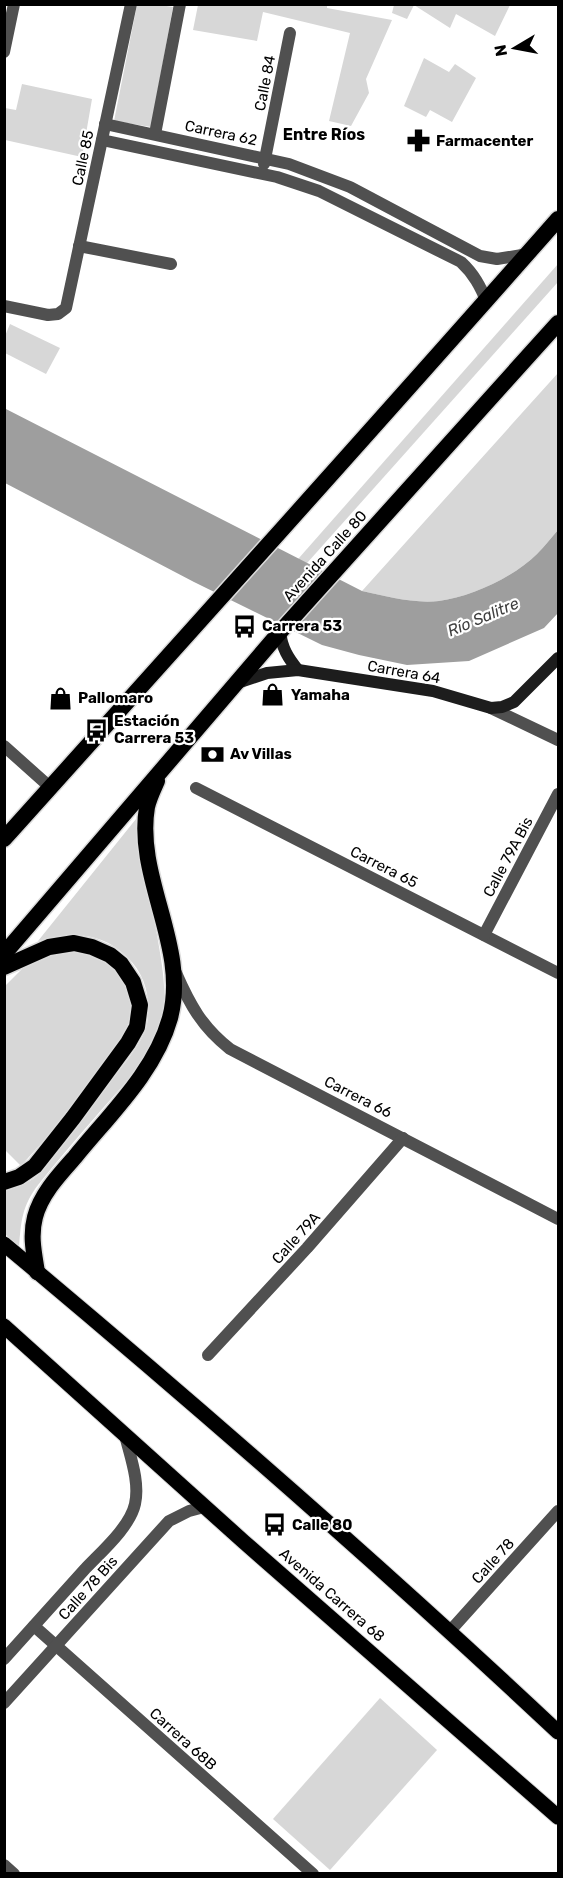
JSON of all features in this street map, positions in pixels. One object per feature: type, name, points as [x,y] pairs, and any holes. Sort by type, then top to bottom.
[{"type":"highway","points":[[4,839],[487,302],[558,219]]},
{"type":"highway","name":"Avenida Calle 80","points":[[4,954],[280,632],[558,323]]},
{"type":"highway","points":[[37,1272],[32,1240],[36,1215],[43,1199],[59,1175],[132,1088],[149,1064],[160,1045],[170,1018],[174,969],[147,852],[147,806],[161,770]]},
{"type":"highway","points":[[4,967],[49,947],[74,943],[92,947],[110,955],[122,964],[133,982],[140,1005],[137,1027],[128,1043],[73,1118],[35,1166],[27,1173],[4,1182]]},
{"type":"main road","points":[[280,632],[286,655],[298,670]]},
{"type":"main road","points":[[491,708],[502,707],[514,702],[558,658]]},
{"type":"main road","name":"Carrera 64","points":[[237,683],[267,673],[298,670],[433,692],[491,708]]},
{"type":"main road","points":[[4,1244],[186,1399],[450,1631],[558,1732]]},
{"type":"main road","name":"Avenida Carrera 68","points":[[4,1326],[204,1506],[558,1816]]},
{"type":"street","points":[[4,52],[14,4]]},
{"type":"street","name":"Calle 85","points":[[4,306],[48,315],[58,314],[66,308],[131,4]]},
{"type":"street","points":[[155,134],[180,4]]},
{"type":"street","name":"Calle 84","points":[[262,174],[290,33]]},
{"type":"street","name":"Carrera 62","points":[[105,124],[290,164],[350,187],[480,256],[497,258],[528,254]]},
{"type":"street","name":"Carrera 62","points":[[102,140],[278,177],[322,193],[461,262],[478,281],[487,302]]},
{"type":"street","points":[[322,193],[328,179]]},
{"type":"street","points":[[79,246],[171,264]]},
{"type":"street","name":"Carrera 64","points":[[491,708],[558,740]]},
{"type":"street","points":[[4,746],[51,788]]},
{"type":"street","name":"Carrera 65","points":[[196,788],[558,973]]},
{"type":"street","name":"Calle 79A Bis","points":[[484,935],[558,794]]},
{"type":"street","name":"Carrera 66","points":[[174,969],[194,1012],[207,1028],[230,1049],[558,1219]]},
{"type":"street","name":"Calle 79A","points":[[208,1355],[307,1248],[403,1138]]},
{"type":"street","name":"Calle 78 Bis","points":[[4,1659],[131,1516],[136,1492],[125,1436]]},
{"type":"street","name":"Calle 78 Bis","points":[[4,1703],[168,1521],[204,1506]]},
{"type":"street","name":"Calle 78","points":[[450,1631],[558,1511]]},
{"type":"street","name":"Carrera 68B","points":[[34,1626],[313,1874]]},
{"type":"street","points":[[4,1866],[14,1874]]},
{"type":"shaded area","points":[[394,4],[510,5],[495,36],[456,14],[450,28],[414,5],[407,19],[392,13]]},
{"type":"shaded area","points":[[137,5],[173,7],[151,127],[114,121]]},
{"type":"shaded area","points":[[198,5],[327,5],[327,8],[392,20],[366,79],[369,93],[351,126],[329,121],[350,33],[263,12],[257,41],[193,30]]},
{"type":"shaded area","points":[[424,58],[449,72],[455,64],[476,78],[452,122],[430,110],[426,117],[404,106]]},
{"type":"shaded area","points":[[22,84],[92,99],[82,157],[5,140],[5,108],[16,110]]},
{"type":"shaded area","points":[[558,264],[558,282],[291,581],[284,575]]},
{"type":"shaded area","points":[[10,324],[60,348],[46,374],[5,353],[5,336]]},
{"type":"shaded area","points":[[558,373],[558,530],[543,548],[504,578],[451,599],[420,601],[362,591]]},
{"type":"shaded area","points":[[136,819],[140,864],[154,920],[163,974],[164,1004],[160,1028],[138,1068],[38,1185],[23,1214],[19,1247],[5,1234],[5,1189],[30,1181],[37,1176],[129,1058],[145,1032],[148,1006],[146,988],[139,972],[117,948],[107,942],[86,936],[63,936],[38,941]]},
{"type":"shaded area","points":[[64,950],[92,954],[110,964],[126,984],[132,1009],[128,1024],[118,1044],[103,1066],[86,1090],[21,1166],[5,1150],[4,987],[25,966]]},
{"type":"shaded area","points":[[380,1698],[437,1750],[330,1870],[273,1819]]},
{"type":"water","name":"Río Salitre","points":[[4,408],[362,591],[420,601],[439,601],[465,595],[491,585],[516,570],[537,554],[558,530],[558,613],[544,628],[469,661],[407,665],[322,645],[194,582],[5,483]]},
{"type":"place","name":"Farmacenter","points":[[418,141]]},
{"type":"place","name":"Carrera 53","points":[[244,626]]},
{"type":"place","name":"Yamaha","points":[[273,695]]},
{"type":"place","name":"Pallomaro","points":[[60,698]]},
{"type":"place","name":"Estación Carrera 53","points":[[96,730]]},
{"type":"place","name":"Av Villas","points":[[212,754]]},
{"type":"place","name":"Calle 80","points":[[274,1525]]},
{"type":"district","name":"Entre Ríos","points":[[324,134]]}]
